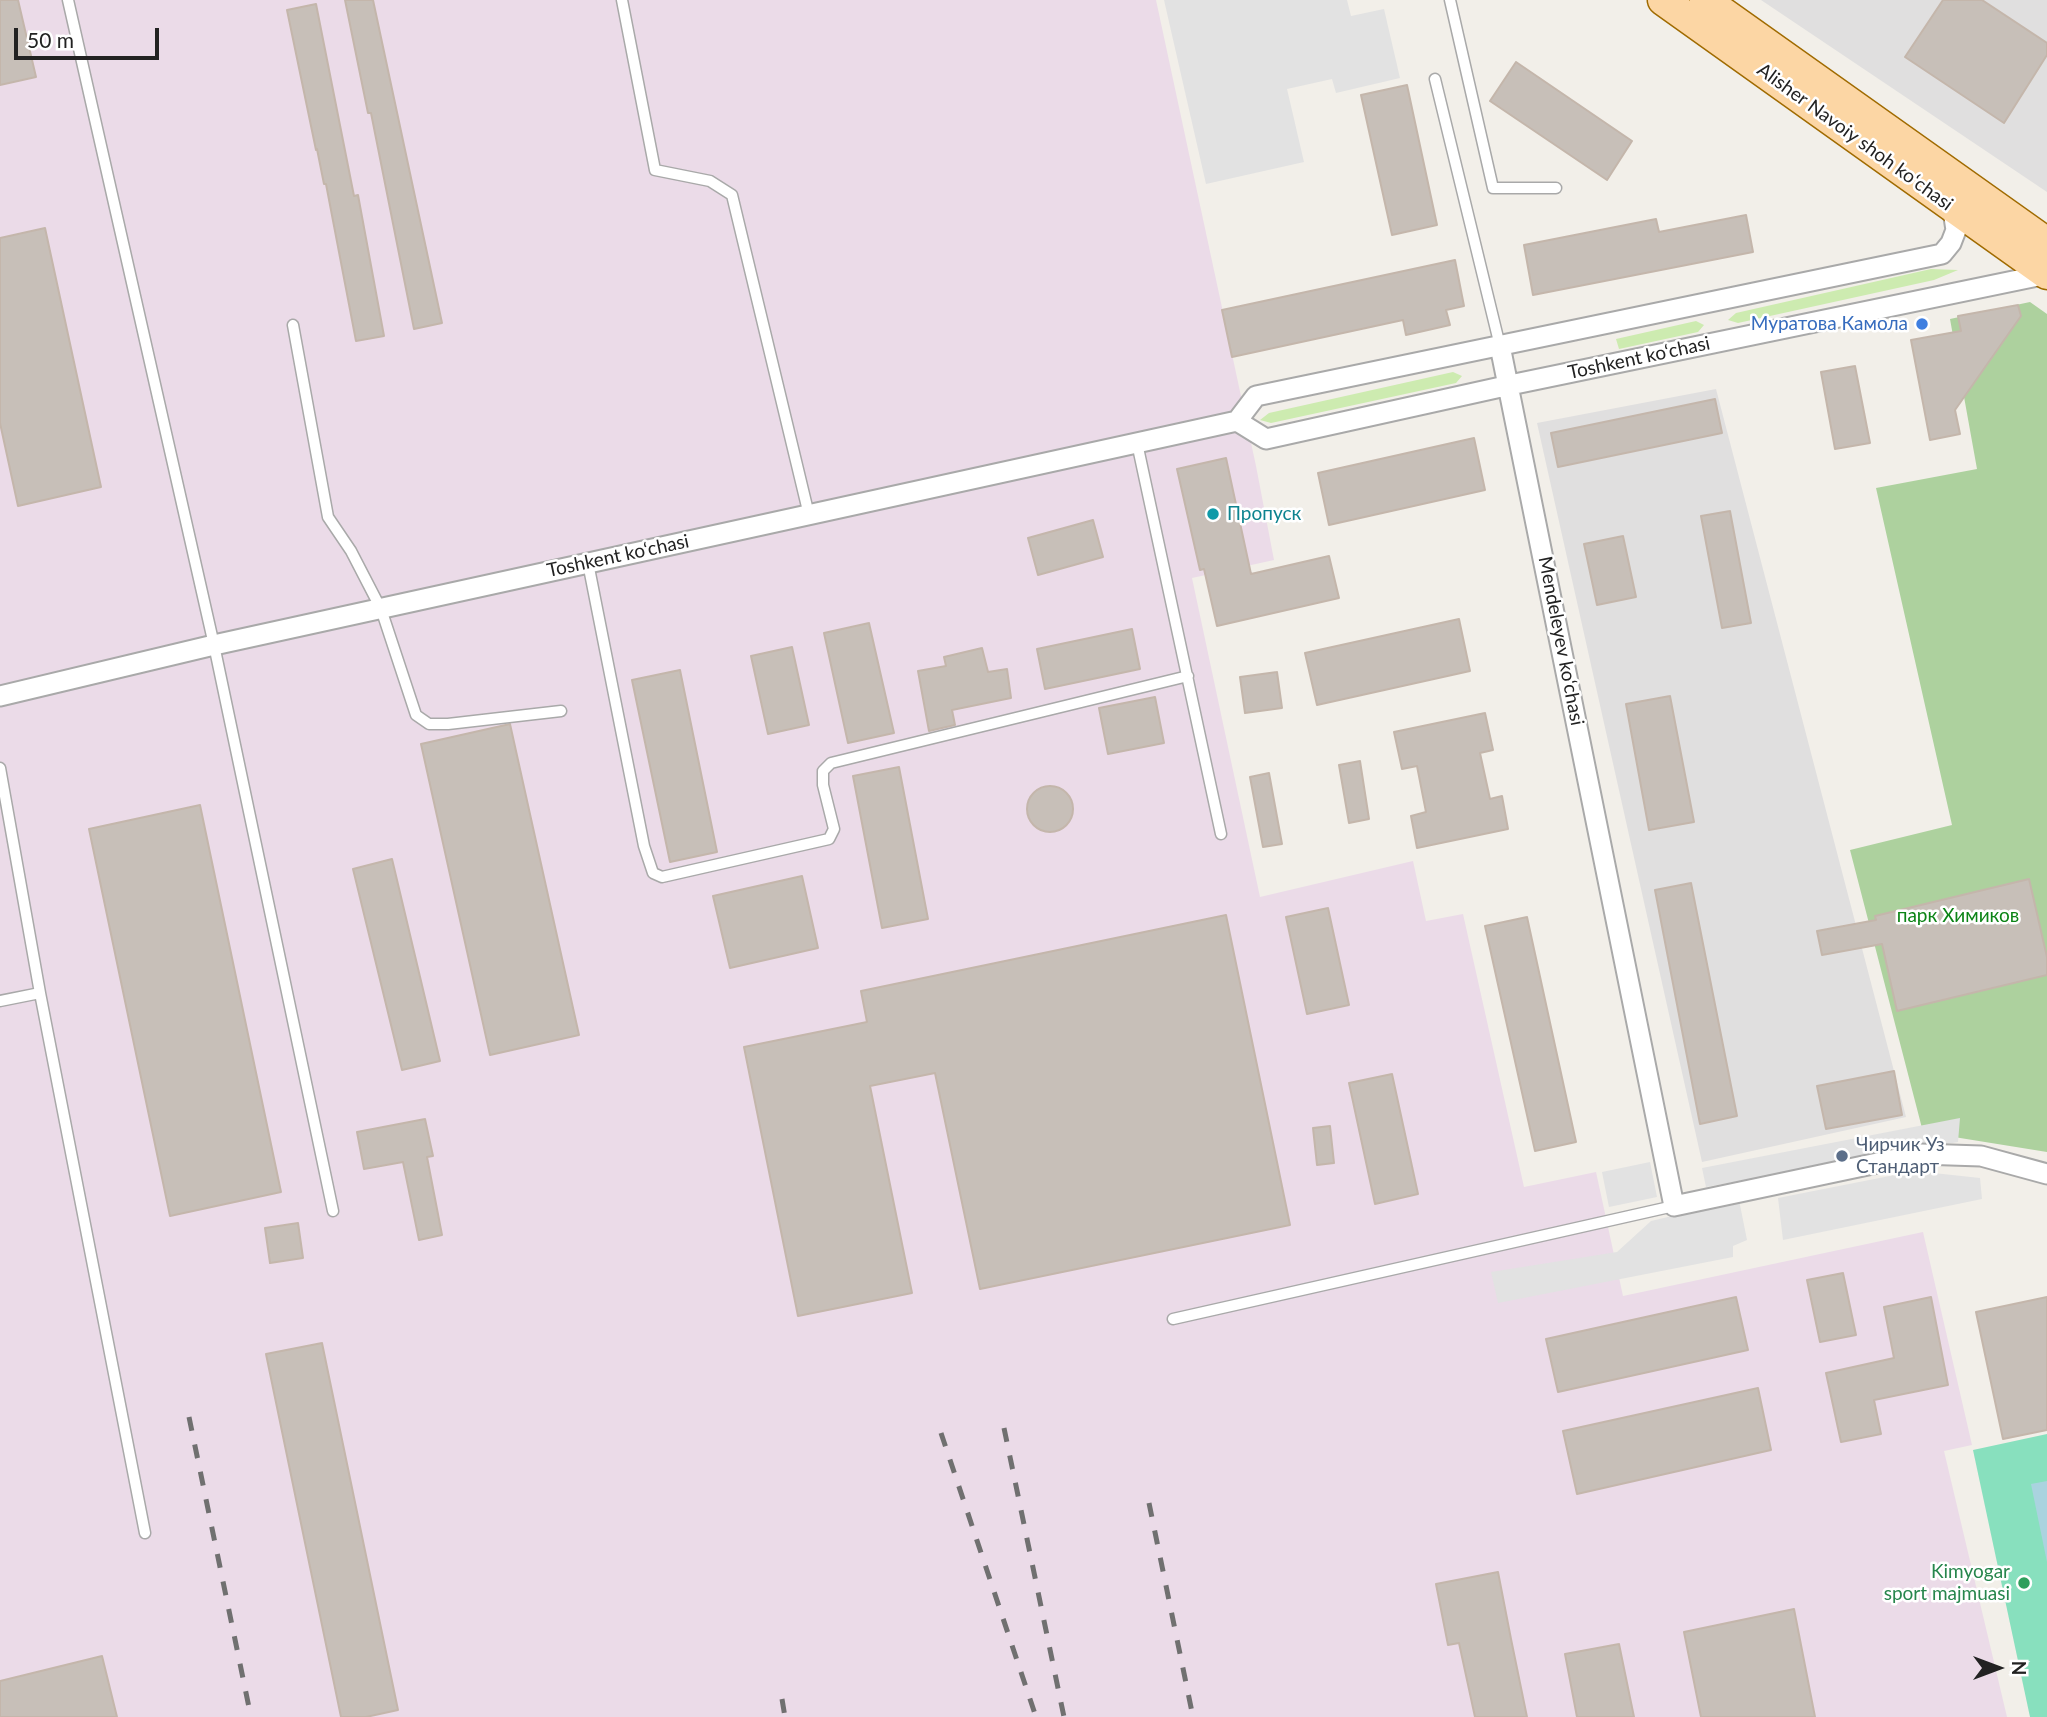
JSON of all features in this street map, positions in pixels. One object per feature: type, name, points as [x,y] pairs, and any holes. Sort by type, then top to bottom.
[{"type":"main road","name":"Alisher Navoiy shoh koʻchasi","points":[[1663,0],[2047,274]]},
{"type":"main road","name":"Alisher Navoiy shoh koʻchasi","points":[[1705,0],[2047,243]]},
{"type":"street","name":"Toshkent ko‘chasi","points":[[0,696],[214,645],[1237,421],[1256,396],[1942,254],[1951,243],[1956,230],[1954,216],[1947,203]]},
{"type":"street","name":"Toshkent ko‘chasi","points":[[1237,421],[1266,439],[1510,385],[2047,274]]},
{"type":"street","name":"Mendeleyev ko‘chasi","points":[[1500,346],[1674,1206]]},
{"type":"street","points":[[1674,1206],[1920,1154],[1982,1156],[2047,1174]]},
{"type":"lane","points":[[68,0],[214,645],[333,1211]]},
{"type":"lane","points":[[622,0],[655,170],[710,181],[732,195],[809,515]]},
{"type":"lane","points":[[1450,0],[1493,188],[1556,188]]},
{"type":"lane","name":"Mendeleyev ko‘chasi","points":[[1435,79],[1500,346]]},
{"type":"lane","points":[[293,324],[328,517],[351,551],[381,608],[416,715],[429,724],[448,724],[561,711]]},
{"type":"lane","points":[[1137,443],[1221,834]]},
{"type":"lane","points":[[588,563],[644,846],[653,873],[662,877],[829,839],[834,829],[823,785],[823,771],[831,763],[1188,676]]},
{"type":"lane","points":[[0,768],[40,993],[145,1533]]},
{"type":"lane","points":[[0,1001],[40,993]]},
{"type":"lane","points":[[1173,1319],[1674,1206]]},
{"type":"shaded area","points":[[0,0],[1156,0],[1274,560],[1192,578],[1260,897],[1413,861],[1426,921],[1463,914],[1524,1187],[1596,1172],[1623,1296],[1923,1232],[1972,1445],[1944,1451],[2007,1717],[0,1717]]},
{"type":"shaded area","points":[[1164,0],[1347,0],[1351,16],[1384,9],[1400,78],[1336,93],[1332,79],[1287,89],[1304,162],[1206,184]]},
{"type":"shaded area","points":[[1761,0],[2047,0],[2047,192]]},
{"type":"shaded area","points":[[1716,389],[1906,1117],[1702,1162],[1537,423]]},
{"type":"shaded area","points":[[1960,1118],[1958,1142],[1706,1187],[1702,1168]]},
{"type":"shaded area","points":[[1650,1162],[1657,1197],[1609,1207],[1602,1172]]},
{"type":"shaded area","points":[[1915,1171],[1980,1178],[1982,1199],[1783,1240],[1778,1198]]},
{"type":"shaded area","points":[[1739,1200],[1747,1240],[1733,1246],[1733,1257],[1498,1303],[1491,1272],[1617,1252],[1651,1221]]},
{"type":"green space","points":[[1931,269],[1958,270],[1934,280],[1738,323],[1728,320],[1736,313]]},
{"type":"green space","name":"парк Химиков","points":[[2030,302],[2047,314],[2047,1152],[1923,1132],[1850,850],[1952,825],[1876,488],[1977,469],[1950,319]]},
{"type":"green space","points":[[1696,321],[1704,325],[1698,332],[1619,349],[1616,339]]},
{"type":"green space","points":[[1453,372],[1462,376],[1456,383],[1271,423],[1260,420],[1269,413]]},
{"type":"green space","name":"Kimyogar sport majmuasi","points":[[2047,1434],[2047,1717],[2030,1717],[1973,1450]]},
{"type":"water","points":[[2047,1481],[2047,1562],[2031,1484]]},
{"type":"building","points":[[0,0],[18,0],[36,77],[0,85]]},
{"type":"building","points":[[345,0],[373,0],[442,323],[414,329],[371,113],[368,113]]},
{"type":"building","points":[[1943,0],[1982,0],[2047,43],[2047,55],[2004,123],[1905,57]]},
{"type":"building","points":[[316,4],[354,196],[358,195],[384,336],[356,341],[326,184],[316,150],[287,10]]},
{"type":"building","points":[[1516,62],[1632,141],[1607,180],[1490,101]]},
{"type":"building","points":[[1407,85],[1437,225],[1392,235],[1361,95]]},
{"type":"building","points":[[1746,215],[1753,252],[1533,295],[1524,245],[1656,219],[1659,232]]},
{"type":"building","points":[[45,228],[101,487],[18,506],[0,423],[0,238]]},
{"type":"building","points":[[1455,260],[1464,306],[1446,310],[1450,325],[1406,335],[1403,320],[1232,357],[1222,310]]},
{"type":"building","points":[[2018,305],[2021,316],[1955,410],[1960,434],[1930,440],[1911,340],[1961,331],[1958,316]]},
{"type":"building","points":[[1855,366],[1870,443],[1835,449],[1821,372]]},
{"type":"building","points":[[1715,399],[1722,433],[1558,467],[1551,433]]},
{"type":"building","points":[[1474,438],[1485,490],[1329,525],[1318,473]]},
{"type":"building","points":[[1226,458],[1251,574],[1329,556],[1339,598],[1217,626],[1204,569],[1200,570],[1177,469]]},
{"type":"building","points":[[1730,511],[1751,623],[1722,628],[1701,516]]},
{"type":"building","points":[[1093,520],[1103,557],[1038,575],[1028,538]]},
{"type":"building","points":[[1623,536],[1636,597],[1597,605],[1584,544]]},
{"type":"building","points":[[1459,619],[1470,671],[1317,705],[1305,653]]},
{"type":"building","points":[[869,623],[894,733],[848,743],[824,633]]},
{"type":"building","points":[[1132,629],[1140,669],[1045,689],[1037,649]]},
{"type":"building","points":[[792,647],[809,725],[768,734],[751,656]]},
{"type":"building","points":[[982,648],[988,672],[1007,669],[1011,698],[952,710],[955,725],[929,731],[918,671],[946,666],[944,657]]},
{"type":"building","points":[[680,670],[717,852],[670,862],[632,680]]},
{"type":"building","points":[[1277,672],[1282,708],[1245,713],[1240,677]]},
{"type":"building","points":[[1670,696],[1694,822],[1649,830],[1626,704]]},
{"type":"building","points":[[1155,697],[1164,743],[1108,754],[1099,708]]},
{"type":"building","points":[[1485,713],[1493,750],[1480,753],[1490,799],[1502,796],[1508,829],[1417,848],[1411,816],[1426,812],[1417,766],[1402,769],[1394,732]]},
{"type":"building","points":[[510,724],[579,1035],[490,1055],[421,744]]},
{"type":"building","points":[[1360,761],[1369,819],[1349,823],[1339,765]]},
{"type":"building","points":[[899,767],[928,919],[882,928],[853,776]]},
{"type":"building","points":[[1269,773],[1282,844],[1263,847],[1250,777]]},
{"type":"building","points":[[1050,786],[1066,793],[1073,809],[1066,825],[1050,832],[1034,825],[1027,809],[1034,793]]},
{"type":"building","points":[[200,805],[281,1192],[170,1216],[89,829]]},
{"type":"building","points":[[392,859],[440,1061],[402,1070],[353,869]]},
{"type":"building","points":[[802,876],[818,948],[730,968],[713,896]]},
{"type":"building","points":[[2029,879],[2047,957],[2047,975],[1897,1011],[1882,944],[1822,955],[1817,931],[1876,920],[1875,916]]},
{"type":"building","points":[[1691,883],[1737,1116],[1700,1124],[1655,890]]},
{"type":"building","points":[[1328,908],[1349,1005],[1307,1014],[1286,917]]},
{"type":"building","points":[[1226,915],[1290,1225],[980,1289],[935,1073],[870,1086],[912,1293],[798,1316],[744,1047],[867,1022],[861,991]]},
{"type":"building","points":[[1527,917],[1576,1142],[1535,1151],[1485,926]]},
{"type":"building","points":[[1894,1071],[1902,1115],[1826,1129],[1817,1086]]},
{"type":"building","points":[[1392,1074],[1418,1194],[1375,1204],[1349,1083]]},
{"type":"building","points":[[425,1119],[433,1156],[427,1157],[442,1235],[419,1240],[403,1162],[364,1169],[357,1132]]},
{"type":"building","points":[[1330,1126],[1334,1163],[1317,1165],[1313,1128]]},
{"type":"building","points":[[298,1223],[303,1258],[270,1263],[265,1228]]},
{"type":"building","points":[[1843,1273],[1856,1335],[1820,1342],[1807,1280]]},
{"type":"building","points":[[1736,1297],[1748,1350],[1558,1392],[1546,1339]]},
{"type":"building","points":[[1931,1297],[1948,1385],[1874,1400],[1881,1434],[1841,1442],[1826,1373],[1894,1358],[1884,1307]]},
{"type":"building","points":[[2047,1297],[2047,1430],[2003,1439],[1976,1312]]},
{"type":"building","points":[[322,1343],[398,1710],[366,1717],[341,1717],[266,1354]]},
{"type":"building","points":[[1758,1388],[1771,1450],[1577,1494],[1563,1431]]},
{"type":"building","points":[[1498,1572],[1527,1717],[1475,1717],[1459,1643],[1448,1645],[1436,1584]]},
{"type":"building","points":[[1794,1609],[1815,1717],[1701,1717],[1684,1632]]},
{"type":"building","points":[[1619,1644],[1634,1717],[1577,1717],[1565,1654]]},
{"type":"building","points":[[102,1656],[117,1717],[0,1717],[0,1681]]},
{"type":"railway","points":[[189,1417],[251,1717]]},
{"type":"railway","points":[[1004,1428],[1064,1717]]},
{"type":"railway","points":[[941,1433],[1036,1717]]},
{"type":"railway","points":[[1149,1503],[1193,1717]]},
{"type":"railway","points":[[782,1699],[785,1717]]},
{"type":"place","name":"Муратова Камола","points":[[1922,324]]},
{"type":"place","name":"Пропуск","points":[[1213,514]]},
{"type":"place","name":"Чирчик Уз Стандарт","points":[[1842,1156]]},
{"type":"place","name":"Kimyogar sport majmuasi","points":[[2024,1583]]}]
